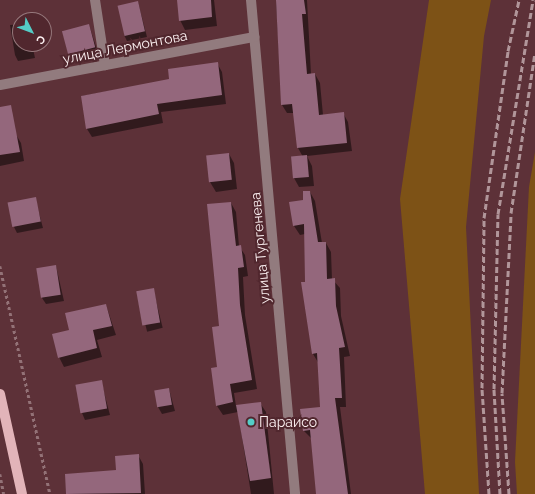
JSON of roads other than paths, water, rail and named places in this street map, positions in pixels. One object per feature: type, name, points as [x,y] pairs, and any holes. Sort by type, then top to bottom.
[{"type":"main road","points":[[0,394],[22,494]]},
{"type":"street","points":[[95,0],[105,65]]},
{"type":"street","name":"улица Тургенева","points":[[251,0],[295,494]]},
{"type":"street","name":"улица Лермонтова","points":[[0,85],[255,37]]},
{"type":"railway","points":[[489,494],[482,388],[484,218],[508,51],[519,0]]},
{"type":"railway","points":[[500,494],[494,389],[498,214],[533,0]]},
{"type":"railway","points":[[509,494],[502,393],[511,213],[535,53]]},
{"type":"place","name":"Параисо","points":[[251,422]]}]
